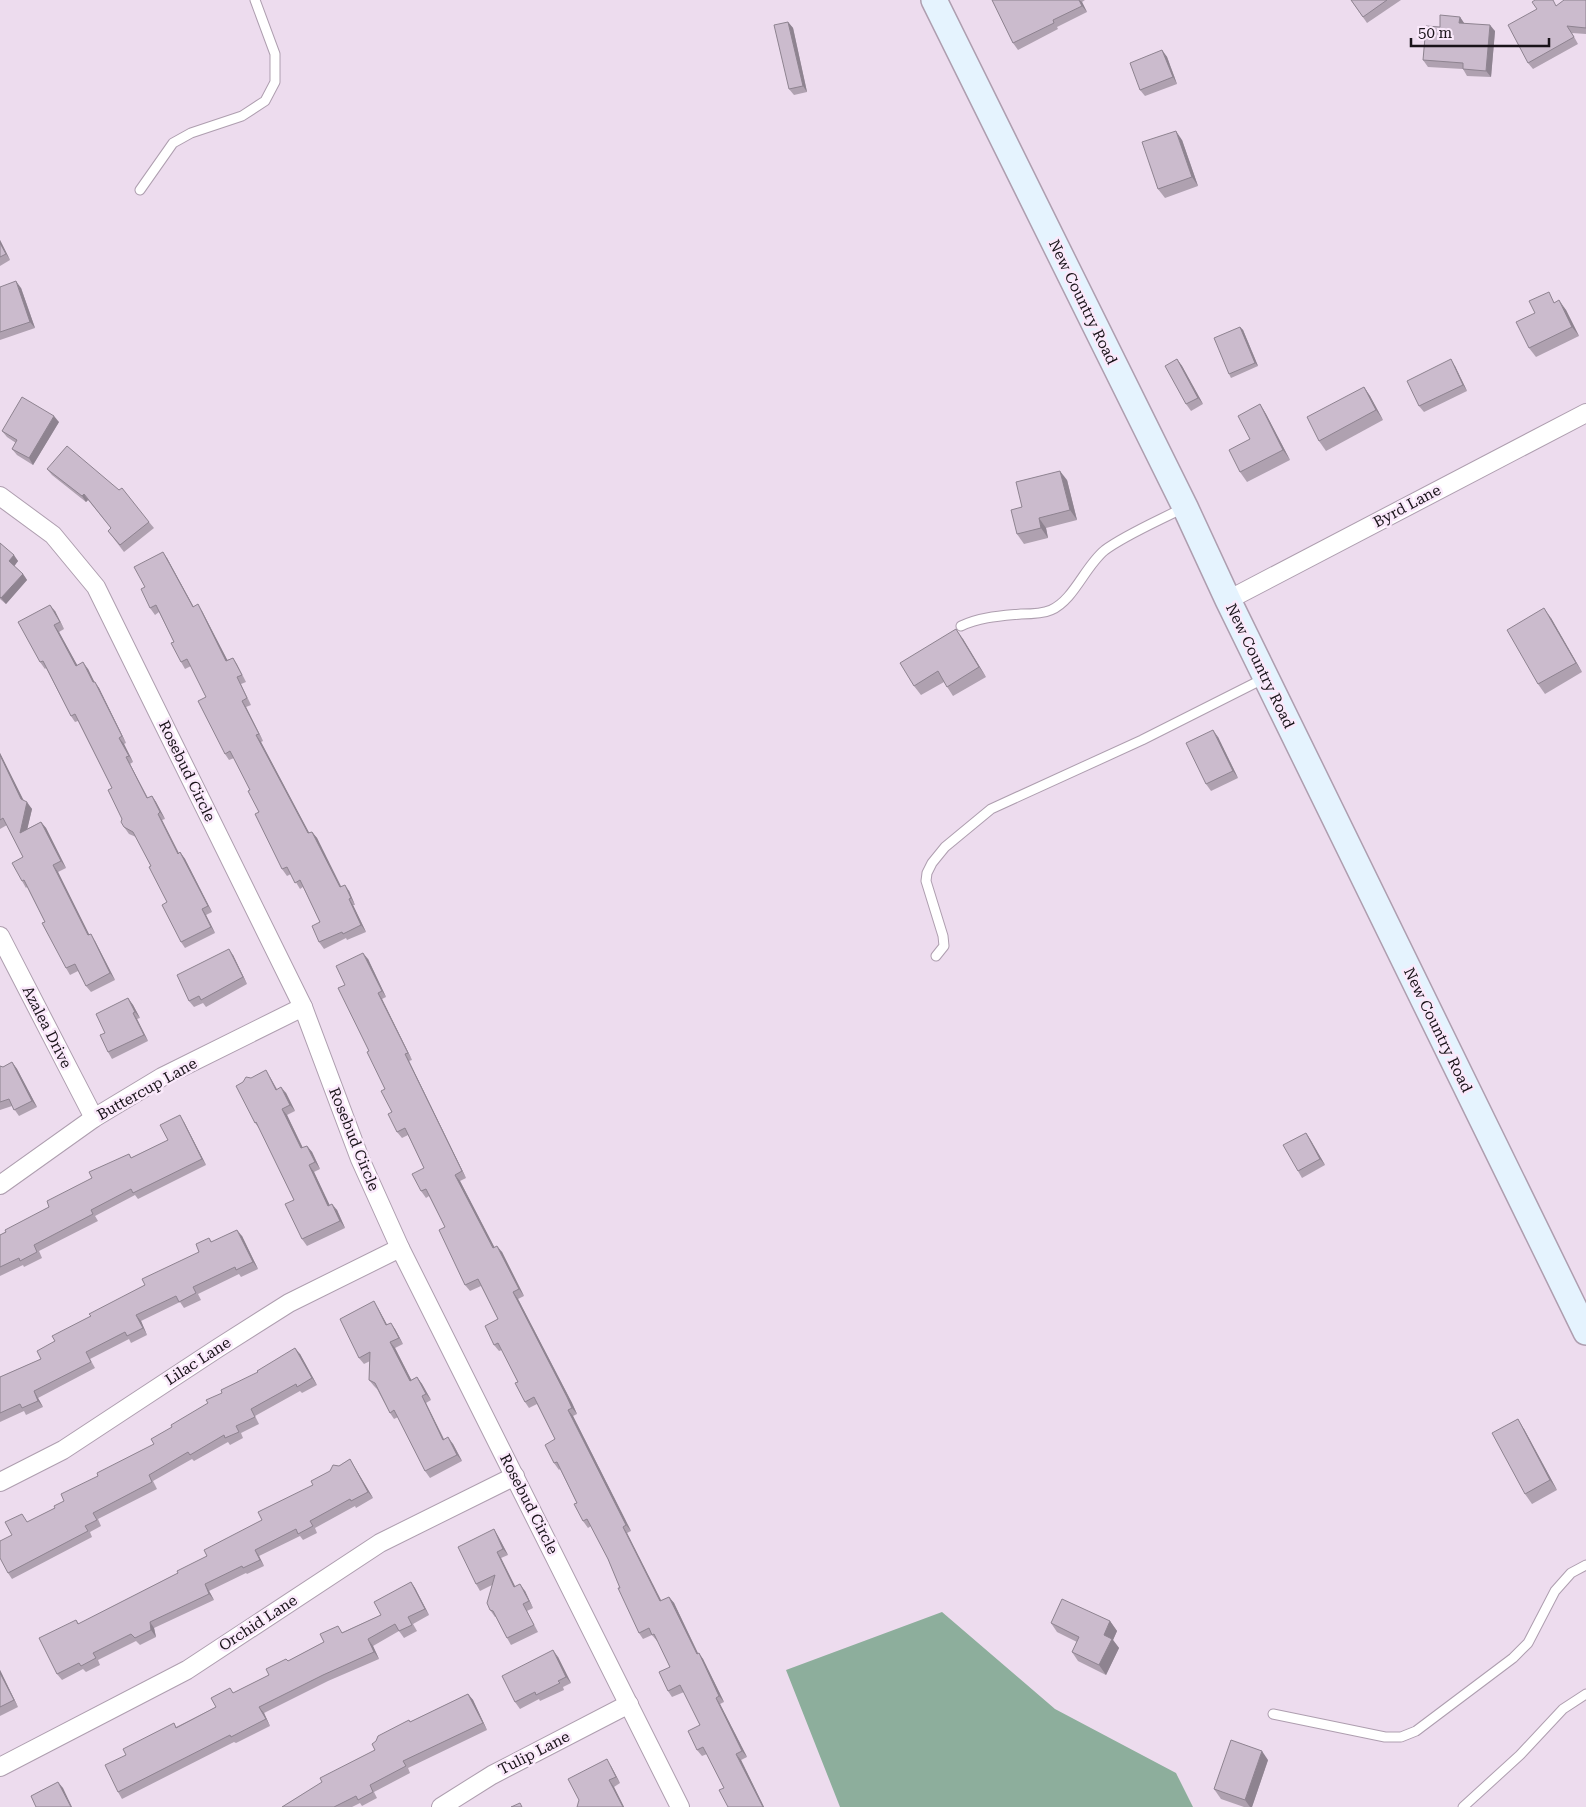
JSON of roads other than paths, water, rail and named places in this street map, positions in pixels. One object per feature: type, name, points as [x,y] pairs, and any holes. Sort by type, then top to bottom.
[{"type":"street","name":"New Country Road","points":[[934,0],[1185,507],[1228,600],[1586,1332]]},
{"type":"street","name":"Byrd Lane","points":[[1228,600],[1586,413]]},
{"type":"street","name":"Rosebud Circle","points":[[0,496],[54,535],[96,587],[303,1008],[360,1159],[400,1248],[680,1807]]},
{"type":"street","name":"Azalea Drive","points":[[0,936],[94,1118]]},
{"type":"street","name":"Buttercup Lane","points":[[0,1185],[94,1118],[162,1077],[303,1008]]},
{"type":"street","name":"Lilac Lane","points":[[0,1482],[63,1450],[289,1303],[400,1248]]},
{"type":"street","name":"Orchid Lane","points":[[0,1767],[187,1670],[380,1543],[514,1476]]},
{"type":"street","name":"Tulip Lane","points":[[441,1807],[492,1775],[628,1704]]},
{"type":"lane","points":[[140,190],[173,143],[191,134],[242,116],[265,101],[275,82],[275,54],[255,0]]},
{"type":"lane","points":[[961,626],[992,616],[1043,613],[1052,610],[1060,605],[1069,595],[1091,564],[1105,550],[1185,507]]},
{"type":"lane","points":[[936,956],[944,946],[943,936],[926,881],[927,873],[944,847],[968,826],[990,809],[1142,740],[1266,677]]},
{"type":"lane","points":[[1273,1714],[1385,1737],[1401,1737],[1416,1731],[1513,1658],[1528,1643],[1556,1591],[1571,1573],[1586,1565]]},
{"type":"lane","points":[[1463,1807],[1520,1755],[1563,1709],[1586,1694]]}]
